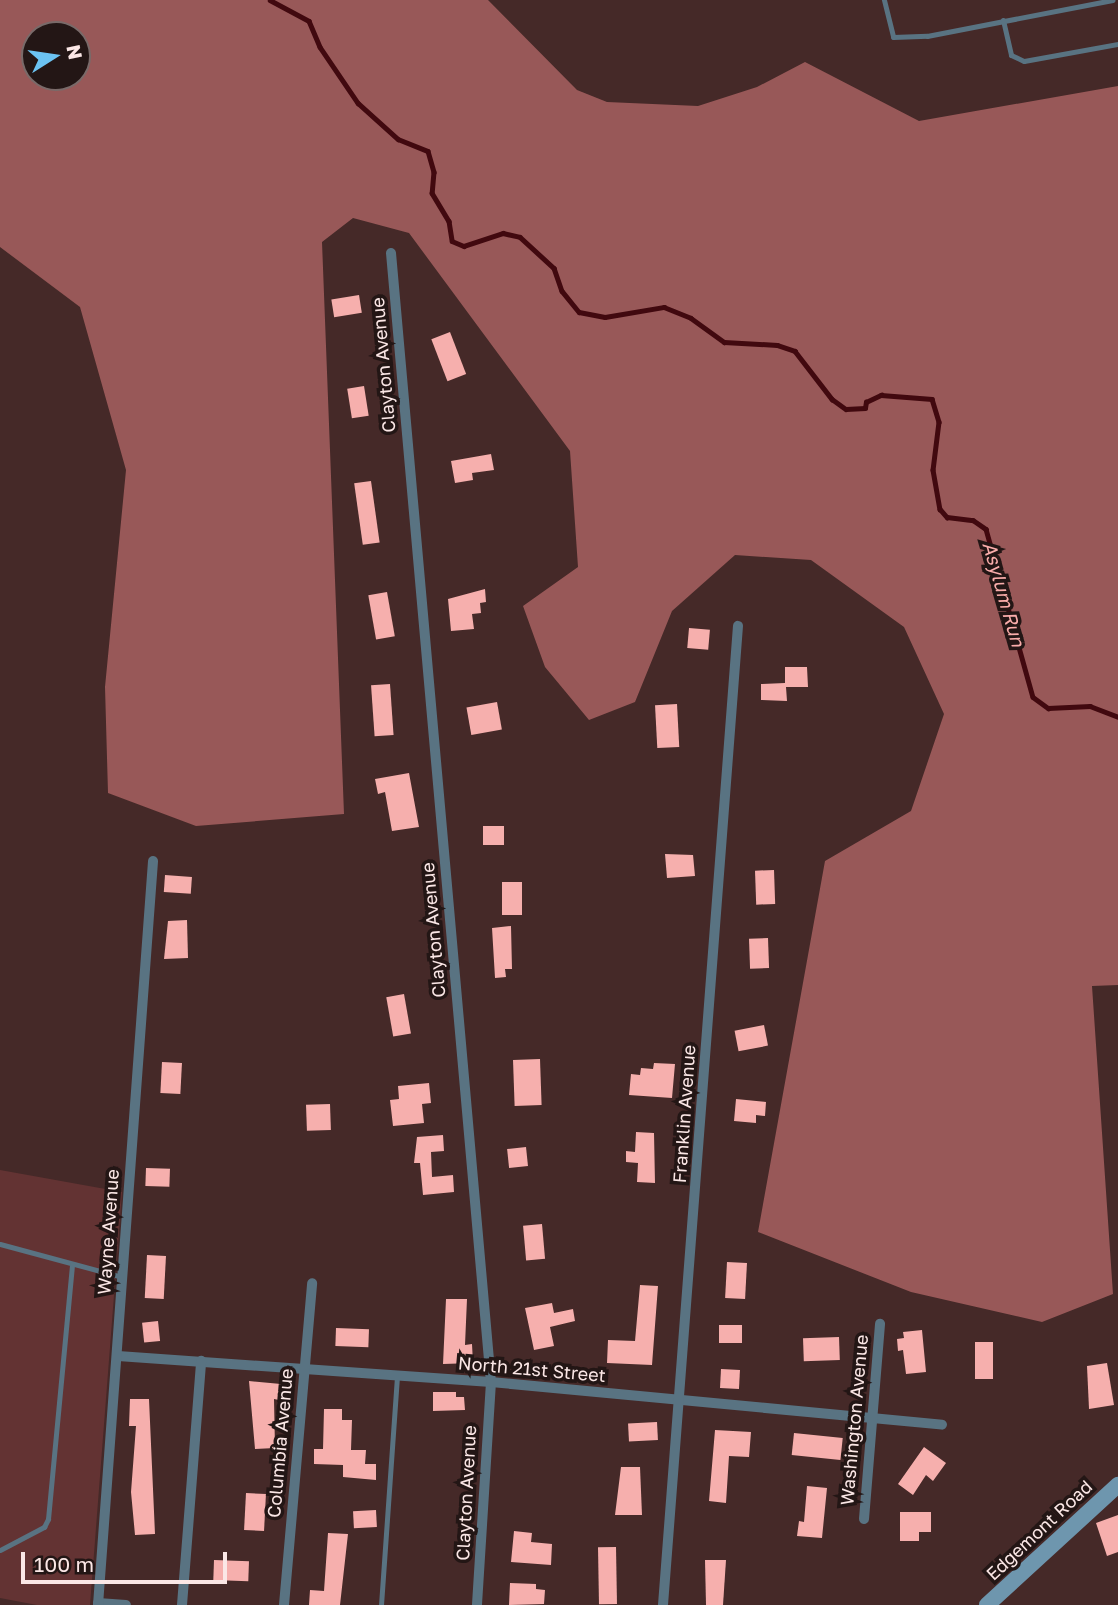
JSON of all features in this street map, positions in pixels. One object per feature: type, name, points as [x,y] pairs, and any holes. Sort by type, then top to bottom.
[{"type":"street","name":"Clayton Avenue","points":[[391,253],[491,1382],[477,1605]]},
{"type":"street","name":"Franklin Avenue","points":[[663,1605],[681,1400],[738,626]]},
{"type":"street","name":"Wayne Avenue","points":[[98,1604],[153,861]]},
{"type":"street","name":"Columbia Avenue","points":[[284,1605],[312,1283]]},
{"type":"street","name":"Washington Avenue","points":[[863,1519],[875,1417],[880,1324]]},
{"type":"street","name":"North 21st Street","points":[[118,1356],[397,1374],[875,1417],[942,1426]]},
{"type":"street","points":[[183,1605],[201,1361]]},
{"type":"street","name":"Edgemont Road","points":[[987,1605],[1118,1485]]},
{"type":"street","points":[[98,1604],[126,1605]]},
{"type":"lane","points":[[884,0],[893,37],[927,36],[1113,0]]},
{"type":"lane","points":[[1003,20],[1011,55],[1024,61],[1118,44]]},
{"type":"lane","points":[[0,1244],[122,1277]]},
{"type":"lane","points":[[0,1550],[44,1527],[48,1518],[72,1264]]},
{"type":"lane","points":[[381,1605],[397,1374]]},
{"type":"shaded area","points":[[0,0],[488,0],[577,90],[607,102],[698,106],[757,87],[805,62],[919,121],[1118,86],[1118,985],[1092,986],[1113,1294],[1042,1322],[911,1292],[758,1232],[825,861],[911,811],[944,714],[904,627],[811,560],[735,555],[672,611],[635,702],[589,720],[545,667],[523,606],[578,567],[570,451],[409,233],[353,218],[322,242],[344,814],[196,826],[108,793],[105,687],[126,470],[80,307],[0,247]]},
{"type":"shaded area","points":[[0,1170],[122,1192],[90,1605],[37,1605],[0,1598]]},
{"type":"building","points":[[359,295],[362,313],[334,317],[331,299]]},
{"type":"building","points":[[450,332],[466,374],[447,381],[431,339]]},
{"type":"building","points":[[364,386],[369,416],[352,418],[347,389]]},
{"type":"building","points":[[491,454],[494,470],[472,473],[473,480],[455,483],[451,461]]},
{"type":"building","points":[[371,481],[380,542],[363,545],[354,483]]},
{"type":"building","points":[[485,589],[486,602],[480,603],[481,613],[472,614],[474,629],[451,631],[448,599]]},
{"type":"building","points":[[387,592],[395,636],[376,640],[368,595]]},
{"type":"building","points":[[689,628],[710,630],[708,650],[687,648]]},
{"type":"building","points":[[785,667],[807,667],[808,687],[786,687],[787,701],[761,700],[761,684],[785,683]]},
{"type":"building","points":[[390,684],[394,735],[375,736],[371,685]]},
{"type":"building","points":[[497,702],[502,730],[471,735],[466,707]]},
{"type":"building","points":[[677,704],[679,747],[657,748],[655,705]]},
{"type":"building","points":[[409,773],[419,827],[392,831],[385,792],[378,794],[375,779]]},
{"type":"building","points":[[483,826],[504,826],[504,845],[483,845]]},
{"type":"building","points":[[665,854],[693,855],[695,876],[667,878]]},
{"type":"building","points":[[774,870],[775,904],[756,905],[755,871]]},
{"type":"building","points":[[165,875],[192,877],[191,894],[164,892]]},
{"type":"building","points":[[502,882],[522,882],[522,915],[502,915]]},
{"type":"building","points":[[187,920],[188,958],[164,959],[168,921]]},
{"type":"building","points":[[511,926],[512,969],[505,969],[506,977],[495,978],[492,928]]},
{"type":"building","points":[[768,938],[769,968],[750,969],[749,939]]},
{"type":"building","points":[[404,994],[411,1033],[393,1037],[386,997]]},
{"type":"building","points":[[764,1025],[768,1046],[739,1051],[735,1031]]},
{"type":"building","points":[[540,1059],[542,1105],[515,1106],[513,1060]]},
{"type":"building","points":[[162,1062],[182,1063],[180,1094],[160,1093]]},
{"type":"building","points":[[654,1063],[675,1064],[672,1098],[629,1095],[631,1074],[640,1075],[641,1068],[653,1069]]},
{"type":"building","points":[[429,1083],[431,1103],[422,1104],[424,1123],[393,1126],[390,1100],[399,1099],[398,1086]]},
{"type":"building","points":[[736,1099],[766,1102],[765,1116],[756,1115],[756,1123],[734,1121]]},
{"type":"building","points":[[330,1104],[331,1130],[307,1131],[306,1105]]},
{"type":"building","points":[[636,1132],[654,1133],[655,1183],[637,1182],[638,1163],[626,1162],[626,1151],[635,1152]]},
{"type":"building","points":[[443,1135],[444,1151],[431,1152],[432,1177],[453,1175],[454,1192],[423,1195],[420,1163],[414,1163],[417,1137]]},
{"type":"building","points":[[526,1147],[528,1166],[509,1168],[507,1149]]},
{"type":"building","points":[[146,1168],[170,1169],[169,1187],[145,1186]]},
{"type":"building","points":[[542,1224],[545,1259],[526,1261],[523,1226]]},
{"type":"building","points":[[147,1255],[166,1256],[164,1299],[145,1298]]},
{"type":"building","points":[[727,1262],[747,1263],[745,1299],[725,1298]]},
{"type":"building","points":[[640,1285],[658,1286],[652,1365],[607,1363],[608,1340],[635,1341]]},
{"type":"building","points":[[446,1299],[467,1299],[465,1345],[472,1344],[473,1363],[443,1364]]},
{"type":"building","points":[[552,1303],[554,1313],[573,1309],[575,1321],[550,1327],[554,1346],[534,1350],[525,1308]]},
{"type":"building","points":[[158,1321],[160,1341],[144,1343],[142,1323]]},
{"type":"building","points":[[719,1325],[742,1325],[742,1343],[719,1343]]},
{"type":"building","points":[[336,1328],[369,1329],[368,1347],[335,1346]]},
{"type":"building","points":[[922,1330],[926,1372],[906,1374],[903,1350],[898,1351],[897,1339],[904,1338],[903,1332]]},
{"type":"building","points":[[839,1337],[840,1360],[804,1361],[803,1338]]},
{"type":"building","points":[[975,1342],[993,1342],[993,1379],[975,1379]]},
{"type":"building","points":[[1107,1363],[1114,1405],[1089,1409],[1087,1366]]},
{"type":"building","points":[[721,1369],[740,1370],[739,1389],[720,1388]]},
{"type":"building","points":[[249,1381],[281,1384],[279,1400],[274,1399],[275,1448],[255,1449]]},
{"type":"building","points":[[433,1392],[456,1392],[456,1397],[464,1397],[465,1410],[433,1411]]},
{"type":"building","points":[[130,1399],[149,1399],[155,1534],[135,1535],[131,1492],[136,1426],[129,1426]]},
{"type":"building","points":[[324,1409],[342,1409],[342,1420],[352,1420],[351,1450],[366,1450],[365,1464],[376,1464],[376,1480],[343,1477],[343,1465],[314,1464],[314,1449],[323,1449]]},
{"type":"building","points":[[657,1422],[658,1440],[629,1441],[628,1424]]},
{"type":"building","points":[[715,1430],[751,1432],[749,1457],[729,1456],[726,1503],[709,1501]]},
{"type":"building","points":[[794,1433],[843,1438],[840,1460],[792,1455]]},
{"type":"building","points":[[924,1447],[946,1463],[933,1481],[926,1475],[913,1495],[898,1484]]},
{"type":"building","points":[[621,1467],[640,1467],[642,1515],[615,1515]]},
{"type":"building","points":[[807,1486],[827,1488],[822,1538],[797,1536],[799,1521],[804,1522]]},
{"type":"building","points":[[246,1493],[266,1494],[264,1531],[244,1530]]},
{"type":"building","points":[[376,1510],[377,1527],[354,1528],[353,1511]]},
{"type":"building","points":[[900,1512],[931,1512],[931,1532],[919,1532],[919,1541],[900,1541]]},
{"type":"building","points":[[1118,1515],[1118,1552],[1107,1556],[1096,1523]]},
{"type":"building","points":[[514,1531],[532,1533],[531,1542],[552,1544],[551,1565],[511,1562]]},
{"type":"building","points":[[328,1533],[348,1534],[340,1605],[309,1605],[310,1590],[324,1591]]},
{"type":"building","points":[[598,1547],[616,1547],[617,1604],[599,1604]]},
{"type":"building","points":[[214,1560],[249,1561],[248,1581],[213,1580]]},
{"type":"building","points":[[705,1560],[726,1560],[723,1605],[706,1605]]},
{"type":"building","points":[[510,1583],[536,1584],[536,1589],[545,1590],[544,1604],[509,1605]]},
{"type":"waterway","name":"Asylum Run","points":[[270,0],[309,21],[320,47],[358,103],[398,139],[428,151],[434,172],[432,193],[449,221],[452,241],[464,246],[503,233],[520,237],[554,268],[562,291],[579,312],[605,317],[664,307],[691,318],[724,342],[777,345],[795,351],[832,399],[846,409],[865,408],[866,402],[881,395],[932,399],[939,422],[933,470],[940,509],[947,517],[973,520],[986,529],[1033,697],[1048,708],[1090,706],[1118,717]]}]
